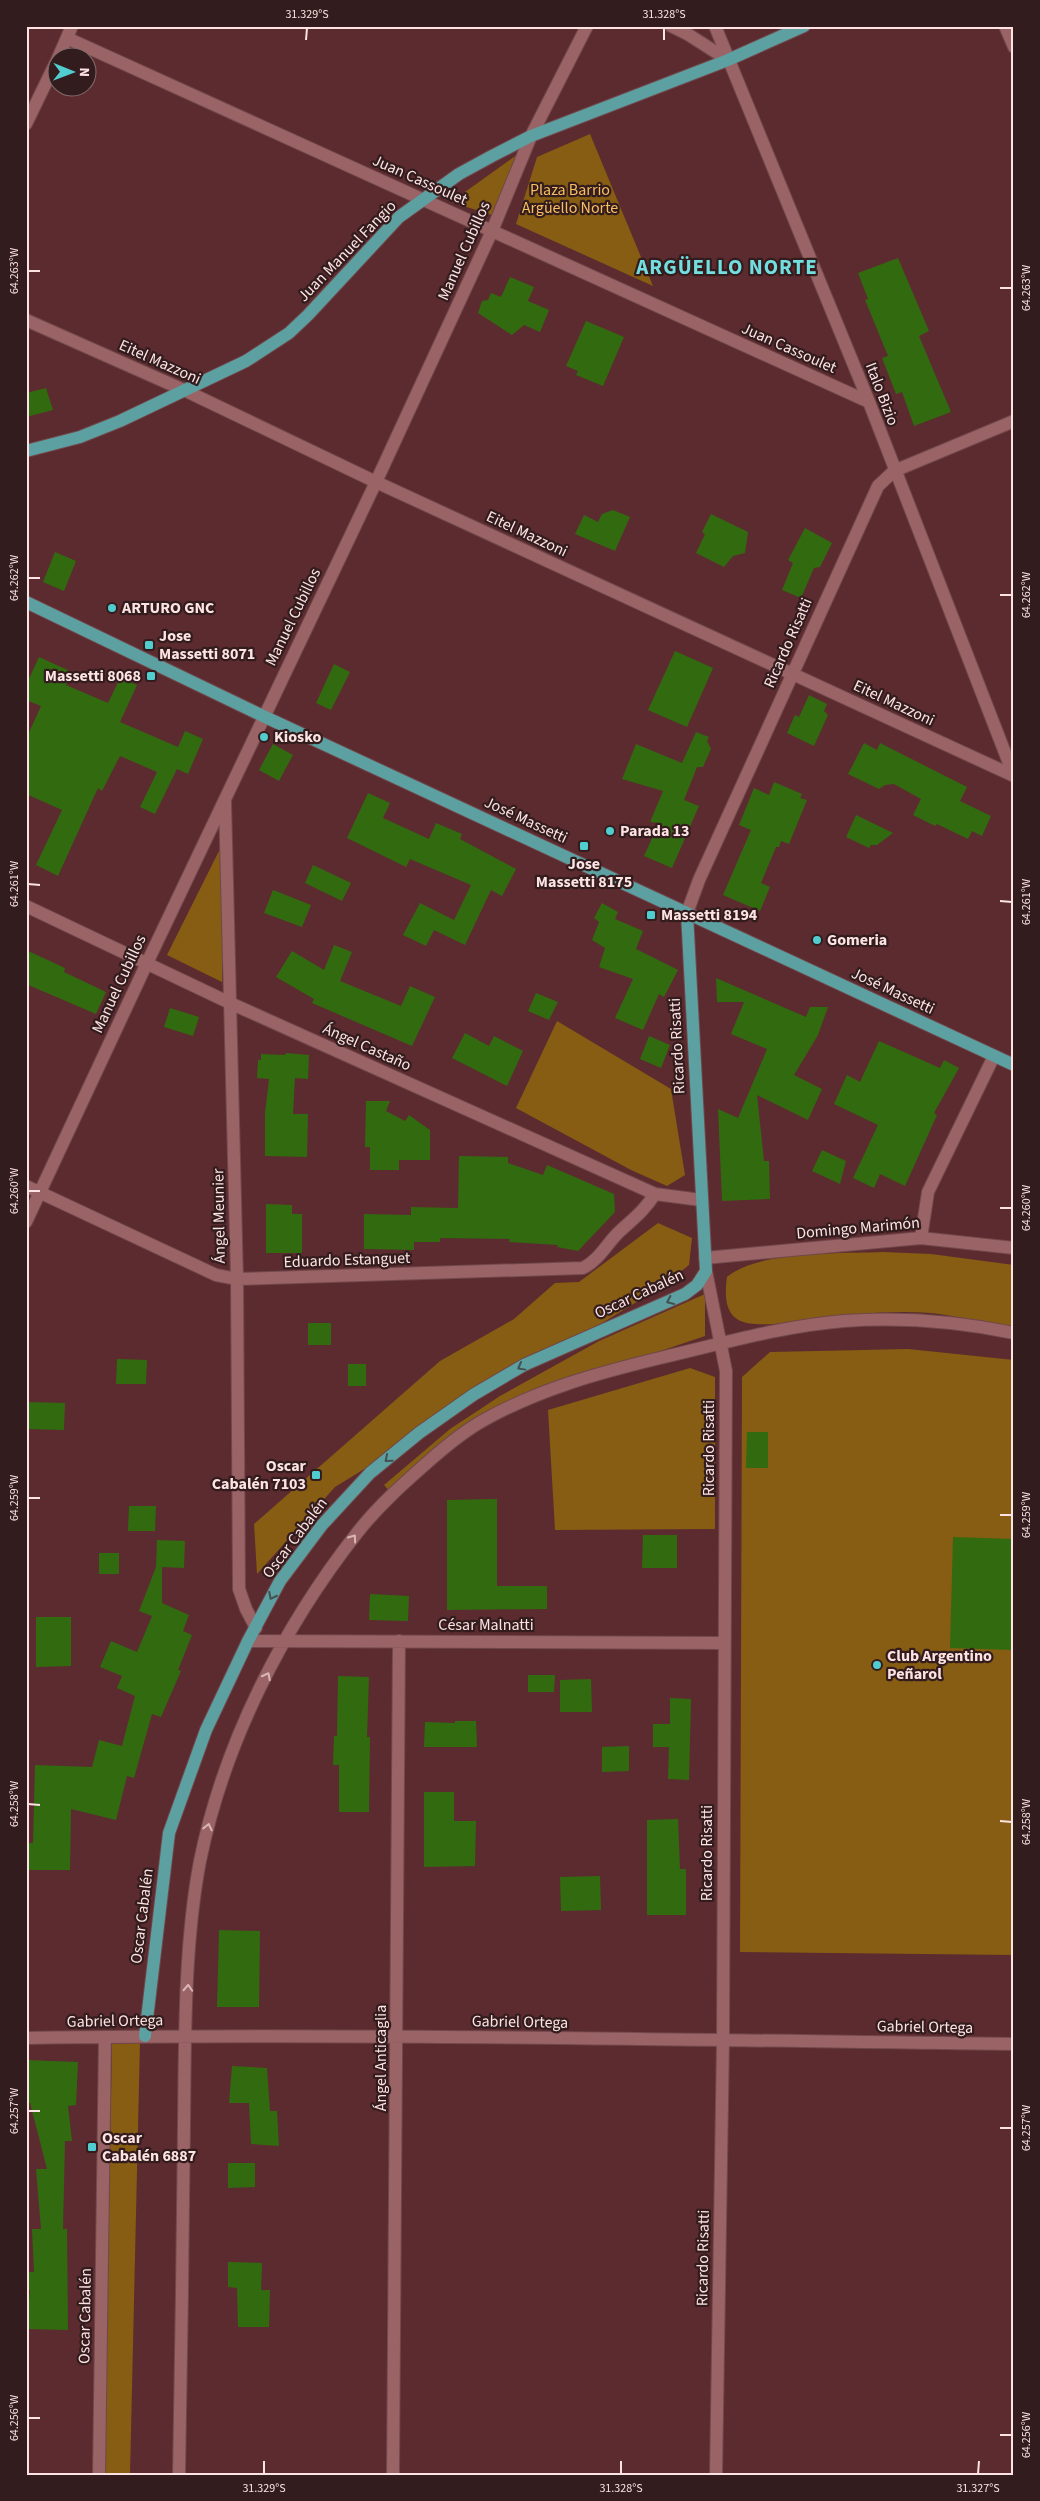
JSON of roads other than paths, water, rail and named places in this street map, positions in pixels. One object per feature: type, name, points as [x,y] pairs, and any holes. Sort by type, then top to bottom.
[{"type":"main road","name":"Juan Manuel Fangio","points":[[26,451],[88,434],[186,391],[246,361],[289,332],[399,217],[459,174],[531,136],[728,60],[804,26]]},
{"type":"main road","name":"José Massetti","points":[[26,602],[263,716],[1014,1065]]},
{"type":"main road","name":"Ricardo Risatti","points":[[687,913],[701,1200],[706,1264]]},
{"type":"main road","name":"Oscar Cabalén","points":[[145,2036],[169,1833],[206,1730],[248,1641],[280,1581],[322,1525],[370,1473],[418,1433],[473,1395],[524,1365],[685,1294],[697,1285],[706,1264]]},
{"type":"street","name":"Manuel Cubillos","points":[[26,1222],[263,716],[376,482],[492,231],[531,136],[587,26]]},
{"type":"street","points":[[670,26],[728,60]]},
{"type":"street","name":"Italo Bizio","points":[[715,26],[869,402],[894,471],[1014,776]]},
{"type":"street","points":[[1005,26],[1014,48]]},
{"type":"street","points":[[63,48],[70,32]]},
{"type":"street","name":"Juan Cassoulet","points":[[70,32],[424,200],[869,402]]},
{"type":"street","points":[[26,124],[48,79]]},
{"type":"street","name":"Eitel Mazzoni","points":[[26,320],[186,391],[376,482],[1014,776]]},
{"type":"street","points":[[894,471],[1014,421]]},
{"type":"street","name":"Ricardo Risatti","points":[[687,913],[699,880],[878,486],[894,471]]},
{"type":"street","name":"Ángel Meunier","points":[[225,799],[237,1279],[239,1589],[246,1609],[256,1628]]},
{"type":"street","name":"Ángel Castaño","points":[[26,906],[230,1003],[655,1194],[701,1200]]},
{"type":"street","points":[[921,1238],[928,1192],[994,1056]]},
{"type":"street","name":"Eduardo Estanguet","points":[[26,1186],[216,1275],[237,1279],[583,1268],[593,1263],[618,1234],[645,1210],[655,1194]]},
{"type":"street","name":"Domingo Marimón","points":[[706,1264],[921,1238],[1014,1248]]},
{"type":"street","name":"Ricardo Risatti","points":[[706,1264],[726,1371],[723,2040],[716,2475]]},
{"type":"street","points":[[179,2475],[185,2036],[193,1911],[209,1821],[229,1760],[255,1700],[285,1642],[320,1584],[358,1531],[400,1486],[446,1447],[480,1422],[517,1403],[562,1384],[779,1330],[844,1322],[885,1321],[944,1324],[1014,1333]]},
{"type":"street","name":"César Malnatti","points":[[248,1641],[724,1643]]},
{"type":"street","name":"Ángel Anticaglia","points":[[393,2475],[398,2037],[399,1641]]},
{"type":"street","name":"Gabriel Ortega","points":[[26,2038],[145,2036],[398,2037],[1014,2044]]},
{"type":"street","name":"Oscar Cabalén","points":[[99,2475],[105,2037]]},
{"type":"place","name":"ARTURO GNC","points":[[112,608]]},
{"type":"place","name":"Jose Massetti 8071","points":[[149,645]]},
{"type":"place","name":"Massetti 8068","points":[[151,676]]},
{"type":"place","name":"Kiosko","points":[[264,737]]},
{"type":"place","name":"Parada 13","points":[[610,831]]},
{"type":"place","name":"Jose Massetti 8175","points":[[584,846]]},
{"type":"place","name":"Massetti 8194","points":[[651,915]]},
{"type":"place","name":"Gomeria","points":[[817,940]]},
{"type":"place","name":"Oscar Cabalén 7103","points":[[316,1475]]},
{"type":"place","name":"Club Argentino Peñarol","points":[[877,1665]]},
{"type":"place","name":"Oscar Cabalén 6887","points":[[92,2147]]},
{"type":"district","name":"ARGÜELLO NORTE","points":[[727,267]]},
{"type":"park label","name":"Plaza Barrio Argüello Norte","points":[[570,199]]}]
